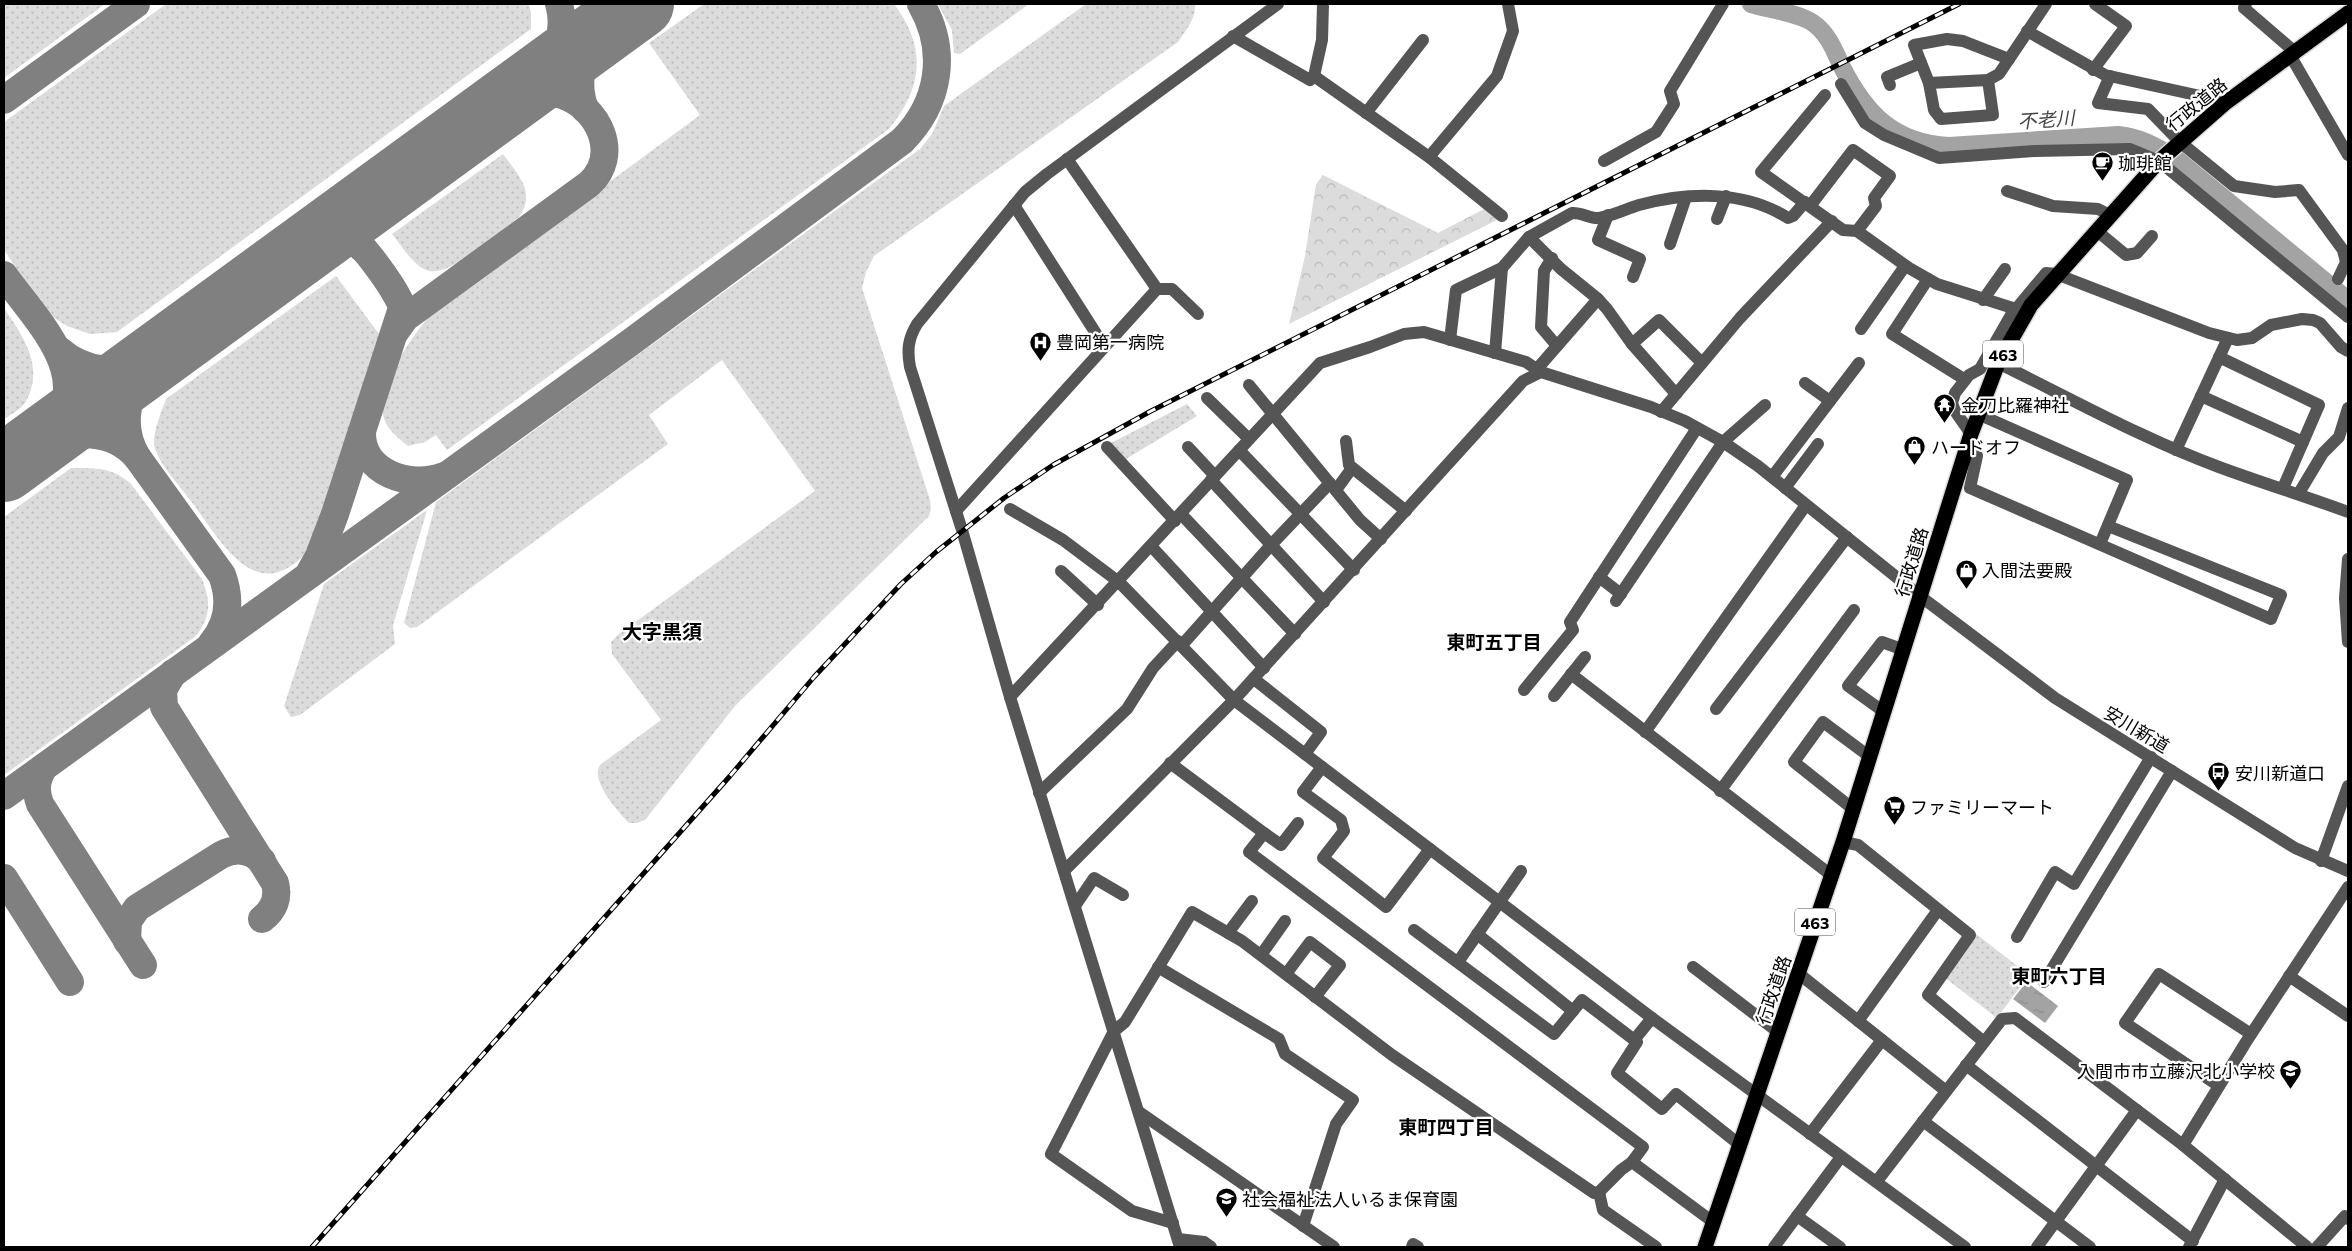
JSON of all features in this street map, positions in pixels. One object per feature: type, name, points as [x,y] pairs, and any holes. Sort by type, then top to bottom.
[{"type":"highway","name":"行政道路","points":[[1708,1246],[1713,1222],[1843,842],[1965,451],[1998,363],[2031,305],[2056,274],[2169,152],[2224,104],[2348,13]]},
{"type":"street","points":[[1211,1247],[1204,1242],[1179,1243],[1039,793],[956,510],[910,367],[908,342],[917,324],[1014,205],[1039,180],[1278,4]]},
{"type":"street","points":[[1233,36],[1310,80],[1314,76],[1322,40],[1323,4]]},
{"type":"street","points":[[1429,157],[1497,76],[1513,31],[1508,4]]},
{"type":"street","points":[[1604,161],[1656,132],[1674,104],[1670,91],[1723,4]]},
{"type":"street","points":[[1930,83],[1988,80],[2000,74],[2046,4]]},
{"type":"street","points":[[2094,70],[2126,26],[2095,4]]},
{"type":"street","points":[[2246,4],[2244,8],[2293,54],[2348,155]]},
{"type":"street","points":[[2027,32],[2094,70],[2110,76],[2204,97],[2224,104]]},
{"type":"street","points":[[1988,80],[1993,114],[1941,119],[1934,110],[1930,83],[1914,45],[1947,39],[1963,41],[2009,59]]},
{"type":"street","points":[[1366,113],[1423,40]]},
{"type":"street","points":[[1890,85],[1887,77],[1921,63]]},
{"type":"street","points":[[1314,76],[1429,157],[1502,216]]},
{"type":"street","points":[[2110,76],[2098,103],[2148,109],[2169,152],[2348,317]]},
{"type":"street","points":[[1841,84],[1865,123],[1884,135],[1939,158],[2035,151],[2130,149],[2169,152],[2234,186],[2275,192],[2300,190],[2343,250],[2346,262],[2338,279]]},
{"type":"street","points":[[1825,95],[1761,172],[1844,230],[1857,231],[1906,266],[1928,279],[1983,300],[2016,309]]},
{"type":"street","points":[[1450,340],[1456,290],[1502,268],[1528,237],[1572,213],[1597,218],[1641,205],[1686,197],[1726,196],[1771,208],[1788,218],[1807,204],[1853,150],[1890,176],[1874,198],[1876,206],[1857,231]]},
{"type":"street","points":[[1067,159],[1157,289]]},
{"type":"street","points":[[2007,191],[2053,206],[2098,209],[2110,215]]},
{"type":"street","points":[[1717,219],[1726,196]]},
{"type":"street","points":[[1670,244],[1686,197]]},
{"type":"street","points":[[1014,205],[1104,346]]},
{"type":"street","points":[[1608,215],[1598,240],[1640,259],[1633,277]]},
{"type":"street","points":[[1661,412],[1740,318],[1832,221]]},
{"type":"street","points":[[2096,230],[2126,255],[2137,253],[2152,236]]},
{"type":"street","points":[[1528,237],[1608,309],[1632,344],[1676,394]]},
{"type":"street","points":[[1552,258],[1544,271],[1541,327],[1557,346]]},
{"type":"street","points":[[1861,329],[1906,266]]},
{"type":"street","points":[[1495,353],[1502,268]]},
{"type":"street","points":[[1983,300],[2005,269]]},
{"type":"street","points":[[1971,434],[1955,412],[1952,403],[1955,393],[1964,380],[1980,369],[2016,309],[2046,273],[2056,274],[2209,333],[2237,340],[2252,338],[2271,325],[2302,319],[2313,320],[2320,323],[2341,347],[2348,351]]},
{"type":"street","points":[[1928,279],[1892,334],[1964,380]]},
{"type":"street","points":[[956,510],[1157,289],[1172,289],[1198,314]]},
{"type":"street","points":[[1064,871],[1254,679],[1523,381],[1539,370],[1598,299]]},
{"type":"street","points":[[1632,344],[1659,320],[1702,363]]},
{"type":"street","name":"安川新道","points":[[1010,697],[1098,605],[1320,362],[1370,347],[1404,334],[1424,332],[1526,362],[1539,370],[1661,412],[1723,442],[1772,477],[1920,596],[2055,698],[2280,839],[2321,861],[2348,871]]},
{"type":"street","points":[[2176,450],[2228,338]]},
{"type":"street","points":[[2220,357],[2319,405],[2283,488]]},
{"type":"street","points":[[1772,477],[1859,362]]},
{"type":"street","points":[[1998,363],[2176,450],[2218,467],[2299,493],[2348,512]]},
{"type":"street","points":[[1805,382],[1830,401]]},
{"type":"street","points":[[1249,385],[1360,520],[1381,539]]},
{"type":"street","points":[[2202,396],[2302,442]]},
{"type":"street","points":[[1208,398],[1249,439]]},
{"type":"street","points":[[1599,577],[1618,598],[1723,442],[1765,405]]},
{"type":"street","points":[[2299,493],[2323,453],[2343,439],[2348,408]]},
{"type":"street","points":[[1978,414],[2127,480],[2100,544]]},
{"type":"street","points":[[1524,690],[1573,630],[1570,622],[1697,428]]},
{"type":"street","points":[[1346,441],[1349,465],[1406,511]]},
{"type":"street","points":[[1785,488],[1818,444]]},
{"type":"street","points":[[1188,447],[1271,545],[1324,602]]},
{"type":"street","points":[[1107,448],[1242,578],[1295,634]]},
{"type":"street","points":[[1239,450],[1300,514],[1358,565]]},
{"type":"street","points":[[1965,451],[1978,456],[1970,488],[2271,619],[2281,595],[2108,526]]},
{"type":"street","points":[[1039,793],[1127,709],[1153,668],[1211,612],[1300,514],[1352,468]]},
{"type":"street","points":[[1645,732],[1806,505]]},
{"type":"street","points":[[1010,509],[1063,540],[1119,582],[1234,700],[1652,1018],[1965,1247]]},
{"type":"street","points":[[1716,710],[1847,537]]},
{"type":"street","points":[[1151,546],[1264,668]]},
{"type":"street","points":[[2348,559],[2345,598],[2348,642]]},
{"type":"street","points":[[1061,571],[1098,605]]},
{"type":"street","points":[[1720,791],[1854,610]]},
{"type":"street","points":[[1884,712],[1848,686],[1882,642],[1904,650]]},
{"type":"street","points":[[1554,696],[1585,657]]},
{"type":"street","points":[[1571,674],[1831,875]]},
{"type":"street","points":[[1254,679],[1321,732],[1305,754]]},
{"type":"street","points":[[1853,809],[1794,762],[1823,722],[1870,757]]},
{"type":"street","points":[[2017,936],[2055,872],[2074,884],[2150,757]]},
{"type":"street","points":[[1170,763],[1281,845],[1298,823]]},
{"type":"street","points":[[1322,767],[1304,792],[1341,820],[1344,831],[1323,858],[1386,907],[1430,849]]},
{"type":"street","points":[[2044,982],[2172,771]]},
{"type":"street","points":[[2321,861],[2348,786]]},
{"type":"street","points":[[1173,1223],[1132,1211],[1050,1154],[1114,1031],[1124,1022],[1192,912],[1261,955],[1392,1055],[1594,1193],[1599,1192],[1632,1162],[1644,1147],[1250,852],[1264,833]]},
{"type":"street","points":[[1843,842],[1858,845],[1970,935],[1928,995],[1984,1042]]},
{"type":"street","points":[[1458,962],[1521,871]]},
{"type":"street","points":[[1075,906],[1094,878],[1123,895]]},
{"type":"street","points":[[2183,1145],[2251,1034],[2348,887]]},
{"type":"street","points":[[1228,933],[1252,901]]},
{"type":"street","points":[[1858,1021],[1938,910]]},
{"type":"street","points":[[1261,955],[1285,921]]},
{"type":"street","points":[[1414,930],[1554,1034],[1582,1000],[1637,1042],[1616,1073],[1662,1109],[1676,1094],[1740,1145]]},
{"type":"street","points":[[1477,934],[1573,1011]]},
{"type":"street","points":[[1286,974],[1310,942],[1340,965],[1315,998]]},
{"type":"street","points":[[1158,967],[1279,1039],[1285,1054],[1353,1100],[1336,1124],[1303,1226]]},
{"type":"street","points":[[1693,967],[1778,1032]]},
{"type":"street","points":[[1798,972],[1946,1091]]},
{"type":"street","points":[[2219,1086],[2125,1023],[2159,974],[2251,1034]]},
{"type":"street","points":[[2289,976],[2348,1016]]},
{"type":"street","points":[[1634,1040],[1652,1018]]},
{"type":"street","points":[[1877,1181],[2002,1019],[2015,1018],[2183,1145],[2307,1247]]},
{"type":"street","points":[[1810,1134],[1882,1040]]},
{"type":"street","points":[[1966,1065],[2191,1244],[2225,1179]]},
{"type":"street","points":[[2037,1247],[2137,1110]]},
{"type":"street","points":[[1138,1112],[1334,1247]]},
{"type":"street","points":[[1923,1121],[2055,1222],[2074,1243],[2090,1247]]},
{"type":"street","points":[[1774,1247],[1841,1157]]},
{"type":"street","points":[[1632,1162],[1713,1222]]},
{"type":"street","points":[[1599,1192],[1603,1210],[1656,1247]]},
{"type":"street","points":[[1797,1216],[1840,1247]]},
{"type":"street","points":[[2317,1247],[2345,1216],[2348,1219]]},
{"type":"street","points":[[1412,1247],[1414,1244],[1418,1247]]},
{"type":"green space","points":[[4,4],[105,4],[4,78]]},
{"type":"green space","points":[[166,4],[529,4],[531,29],[117,332],[90,334],[67,326],[48,314],[4,250],[4,122]]},
{"type":"green space","points":[[704,4],[894,4],[905,20],[916,52],[917,67],[909,98],[889,129],[447,450],[436,435],[425,442],[408,446],[386,423],[383,413],[383,401],[386,387],[399,360],[432,313],[700,115],[649,43]]},
{"type":"green space","points":[[938,4],[1029,4],[960,54],[954,53],[952,30]]},
{"type":"green space","points":[[1086,4],[1195,4],[1195,9],[1190,24],[1178,42],[874,256],[866,272],[862,288],[930,500],[931,509],[929,516],[735,706],[645,820],[629,823],[606,795],[599,779],[598,771],[600,765],[661,720],[612,654],[611,642],[619,634],[815,491],[722,360],[649,415],[668,444],[417,627],[410,628],[404,623],[436,502],[920,149],[932,134],[944,106]]},
{"type":"green space","points":[[503,154],[519,176],[526,191],[524,208],[519,217],[487,243],[447,268],[436,271],[426,270],[421,267],[392,234]]},
{"type":"green space","points":[[1323,175],[1438,233],[1484,209],[1497,220],[1289,324],[1305,256],[1316,184]]},
{"type":"green space","points":[[336,276],[379,334],[312,546],[293,565],[275,573],[258,572],[243,564],[229,552],[169,473],[155,450],[154,437],[156,426],[166,399]]},
{"type":"green space","points":[[4,308],[25,341],[33,365],[33,377],[31,390],[25,403],[4,419]]},
{"type":"green space","points":[[1187,404],[1197,416],[1121,462],[1105,446]]},
{"type":"green space","points":[[71,468],[110,471],[131,484],[202,579],[208,602],[207,615],[196,636],[4,775],[4,517]]},
{"type":"green space","points":[[427,510],[393,625],[395,644],[300,715],[291,717],[284,706],[324,584]]},
{"type":"green space","points":[[1976,934],[2029,975],[1997,1018],[1944,977]]},
{"type":"water","points":[[2028,983],[2058,1006],[2045,1023],[2013,999],[2024,985],[2026,986]]},
{"type":"waterway","name":"不老川","points":[[1751,4],[1800,17],[1818,27],[1830,43],[1861,99],[1884,123],[1912,139],[1930,144],[1949,146],[2118,135],[2140,140],[2154,146],[2174,157],[2348,300]]},
{"type":"taxiway","points":[[4,100],[136,4]]},
{"type":"taxiway","points":[[548,70],[560,38],[562,21],[559,4]]},
{"type":"taxiway","points":[[4,796],[631,342],[902,141],[915,126],[925,110],[936,76],[935,40],[921,4]]},
{"type":"taxiway","points":[[585,109],[580,90],[581,72],[586,54],[594,37]]},
{"type":"taxiway","points":[[395,332],[405,318],[589,184],[599,172],[603,160],[604,146],[601,133],[595,121],[575,101],[549,92],[528,94],[509,99]]},
{"type":"taxiway","points":[[362,248],[357,237],[356,226],[361,210],[365,205]]},
{"type":"taxiway","points":[[310,572],[319,556],[335,514],[402,308],[389,283],[373,261],[353,239],[342,235],[323,235]]},
{"type":"taxiway","points":[[4,275],[48,335],[60,356],[66,377],[66,398],[58,420],[40,442]]},
{"type":"taxiway","points":[[59,350],[80,363],[102,370],[126,369],[149,362]]},
{"type":"taxiway","points":[[149,362],[131,396],[128,408],[128,432],[137,457],[222,575],[227,593],[227,610],[222,627],[212,643]]},
{"type":"taxiway","points":[[362,432],[364,446],[370,458],[390,474],[403,479],[417,480],[431,480],[444,476]]},
{"type":"taxiway","points":[[40,442],[66,436],[92,434],[116,441],[127,447],[137,457]]},
{"type":"taxiway","points":[[173,673],[163,690],[164,707],[275,883],[276,899],[270,912],[262,919]]},
{"type":"taxiway","points":[[43,768],[37,786],[40,804],[143,965]]},
{"type":"taxiway","points":[[127,941],[128,921],[137,908],[221,855],[237,850],[253,854],[262,861]]},
{"type":"taxiway","points":[[4,878],[70,982]]},
{"type":"runway","points":[[4,468],[640,4]]},
{"type":"railway","points":[[312,1247],[730,776],[814,677],[901,584],[936,552],[1004,498],[1053,465],[1151,411],[1959,4]]},
{"type":"place","name":"珈琲館","points":[[2102,182]]},
{"type":"place","name":"豊岡第一病院","points":[[1040,361]]},
{"type":"place","name":"金刀比羅神社","points":[[1945,424]]},
{"type":"place","name":"ハードオフ","points":[[1915,466]]},
{"type":"place","name":"入間法要殿","points":[[1966,589]]},
{"type":"place","name":"安川新道口","points":[[2219,792]]},
{"type":"place","name":"ファミリーマート","points":[[1894,826]]},
{"type":"place","name":"入間市市立藤沢北小学校","points":[[2291,1090]]},
{"type":"place","name":"社会福祉法人いるま保育園","points":[[1226,1218]]},
{"type":"district","name":"大字黒須","points":[[662,631]]},
{"type":"district","name":"東町五丁目","points":[[1494,641]]},
{"type":"district","name":"東町六丁目","points":[[2059,975]]},
{"type":"district","name":"東町四丁目","points":[[1446,1126]]}]
